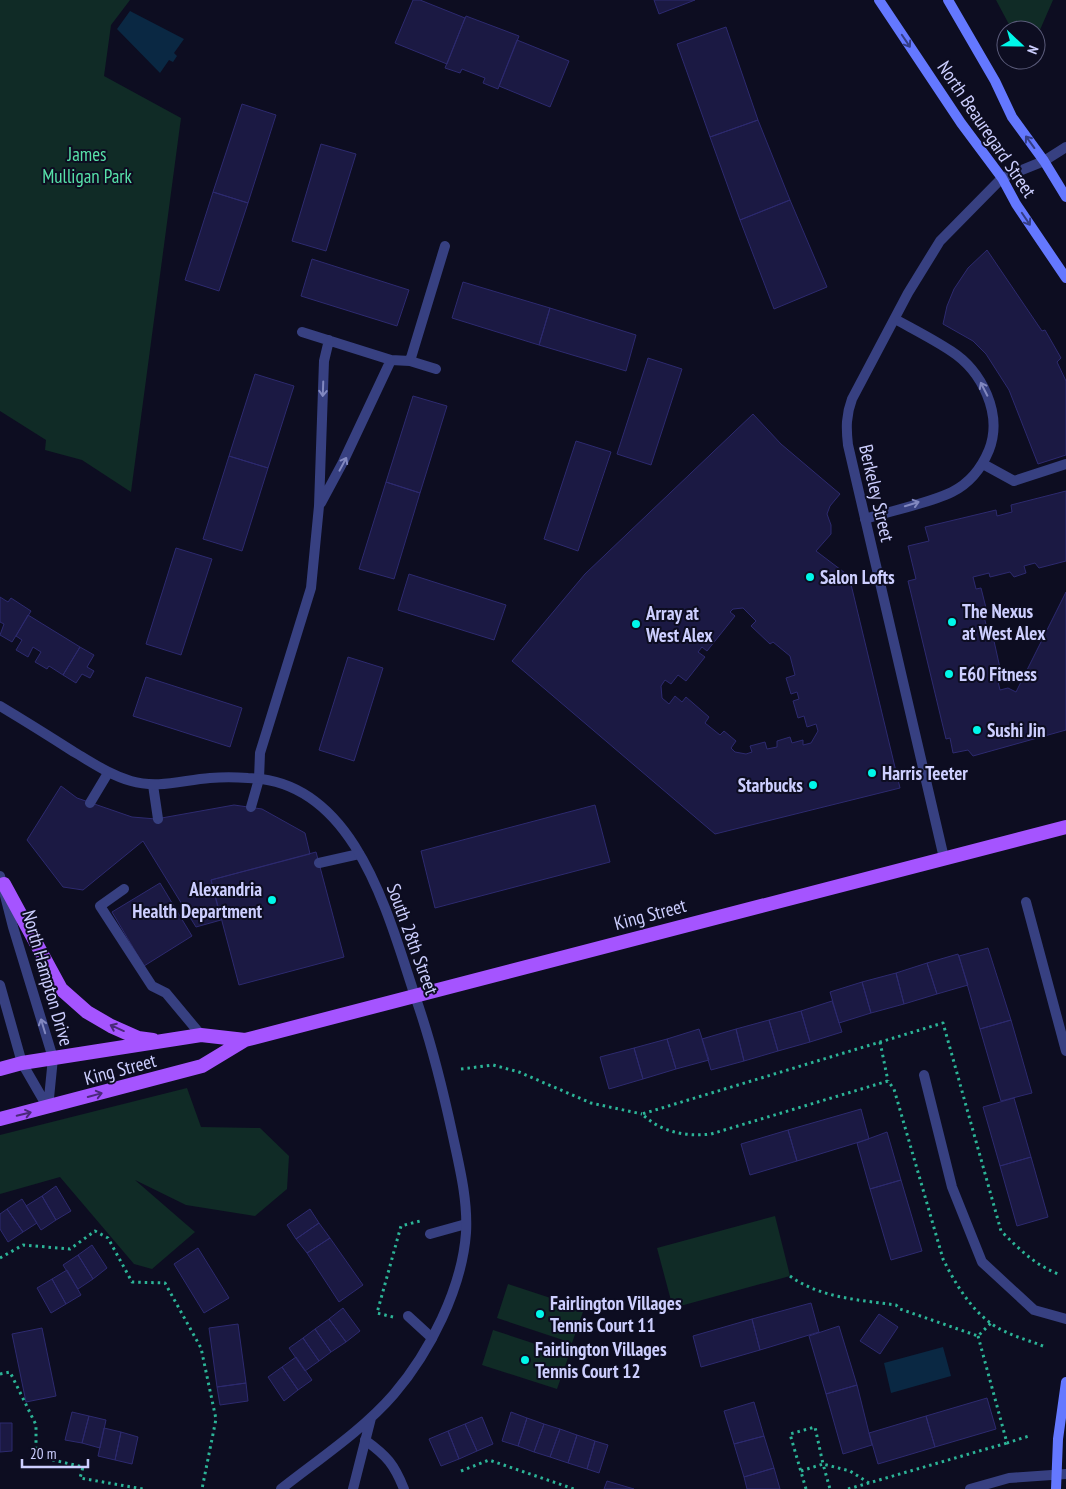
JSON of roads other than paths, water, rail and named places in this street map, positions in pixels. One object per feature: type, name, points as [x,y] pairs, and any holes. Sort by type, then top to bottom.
[{"type":"main road","name":"North Beauregard Street","points":[[880,0],[961,123],[1002,178],[1016,204],[1066,278]]},
{"type":"main road","name":"North Beauregard Street","points":[[948,0],[995,81],[1012,117],[1044,161],[1066,197]]},
{"type":"main road","name":"King Street","points":[[0,1119],[48,1108],[202,1066],[245,1040],[1066,827]]},
{"type":"main road","points":[[2,880],[61,989],[86,1012],[111,1026],[138,1038],[163,1041]]},
{"type":"main road","name":"King Street","points":[[0,1069],[22,1063],[201,1035],[245,1040]]},
{"type":"main road","points":[[1056,1489],[1061,1474],[1066,1382]]},
{"type":"street","points":[[1002,178],[1044,161],[1066,147]]},
{"type":"street","name":"Berkeley Street","points":[[944,858],[845,427],[852,399],[940,241],[1002,178]]},
{"type":"street","points":[[410,361],[445,246]]},
{"type":"street","points":[[865,519],[952,492],[967,482],[983,464],[992,442],[994,427],[986,389],[969,366],[952,352],[895,319]]},
{"type":"street","points":[[302,332],[392,360],[410,361],[436,369]]},
{"type":"street","points":[[251,807],[259,779],[260,753],[311,588],[319,506],[324,361],[329,340]]},
{"type":"street","points":[[319,506],[343,462],[392,360]]},
{"type":"street","points":[[983,464],[1014,481],[1066,464]]},
{"type":"street","name":"South 28th Street","points":[[0,706],[108,773],[132,782],[152,785],[210,778],[259,779],[288,786],[315,800],[346,830],[385,908],[438,1070],[455,1146],[464,1189],[466,1224],[460,1265],[438,1327],[422,1357],[394,1393],[370,1418],[281,1489]]},
{"type":"street","points":[[90,803],[108,773]]},
{"type":"street","points":[[152,785],[158,819]]},
{"type":"street","points":[[319,863],[359,854]]},
{"type":"street","name":"North Hampton Drive","points":[[2,880],[13,927],[53,1058],[48,1108]]},
{"type":"street","points":[[124,889],[100,906],[152,986],[166,993],[201,1035]]},
{"type":"street","points":[[1026,902],[1066,1051]]},
{"type":"street","points":[[0,985],[22,1063],[48,1108]]},
{"type":"street","points":[[924,1074],[952,1187],[982,1262],[1034,1310],[1066,1320]]},
{"type":"street","points":[[430,1234],[466,1224]]},
{"type":"street","points":[[408,1316],[432,1338]]},
{"type":"street","points":[[353,1489],[370,1418]]},
{"type":"street","points":[[365,1440],[386,1455],[397,1470],[404,1489]]},
{"type":"street","points":[[970,1489],[1009,1478],[1061,1474]]},
{"type":"water","points":[[130,11],[184,39],[174,53],[177,56],[173,62],[169,60],[160,73],[117,29]]},
{"type":"water","points":[[943,1347],[951,1376],[891,1393],[884,1363]]},
{"type":"place","name":"Salon Lofts","points":[[810,577]]},
{"type":"place","name":"The Nexus at West Alex","points":[[952,622]]},
{"type":"place","name":"Array at West Alex","points":[[636,624]]},
{"type":"place","name":"E60 Fitness","points":[[949,674]]},
{"type":"place","name":"Sushi Jin","points":[[977,730]]},
{"type":"place","name":"Harris Teeter","points":[[872,773]]},
{"type":"place","name":"Starbucks","points":[[813,785]]},
{"type":"place","name":"Alexandria Health Department","points":[[272,900]]},
{"type":"place","name":"Fairlington Villages Tennis Court 11","points":[[540,1314]]},
{"type":"place","name":"Fairlington Villages Tennis Court 12","points":[[525,1360]]},
{"type":"park label","name":"James Mulligan Park","points":[[87,165]]}]
